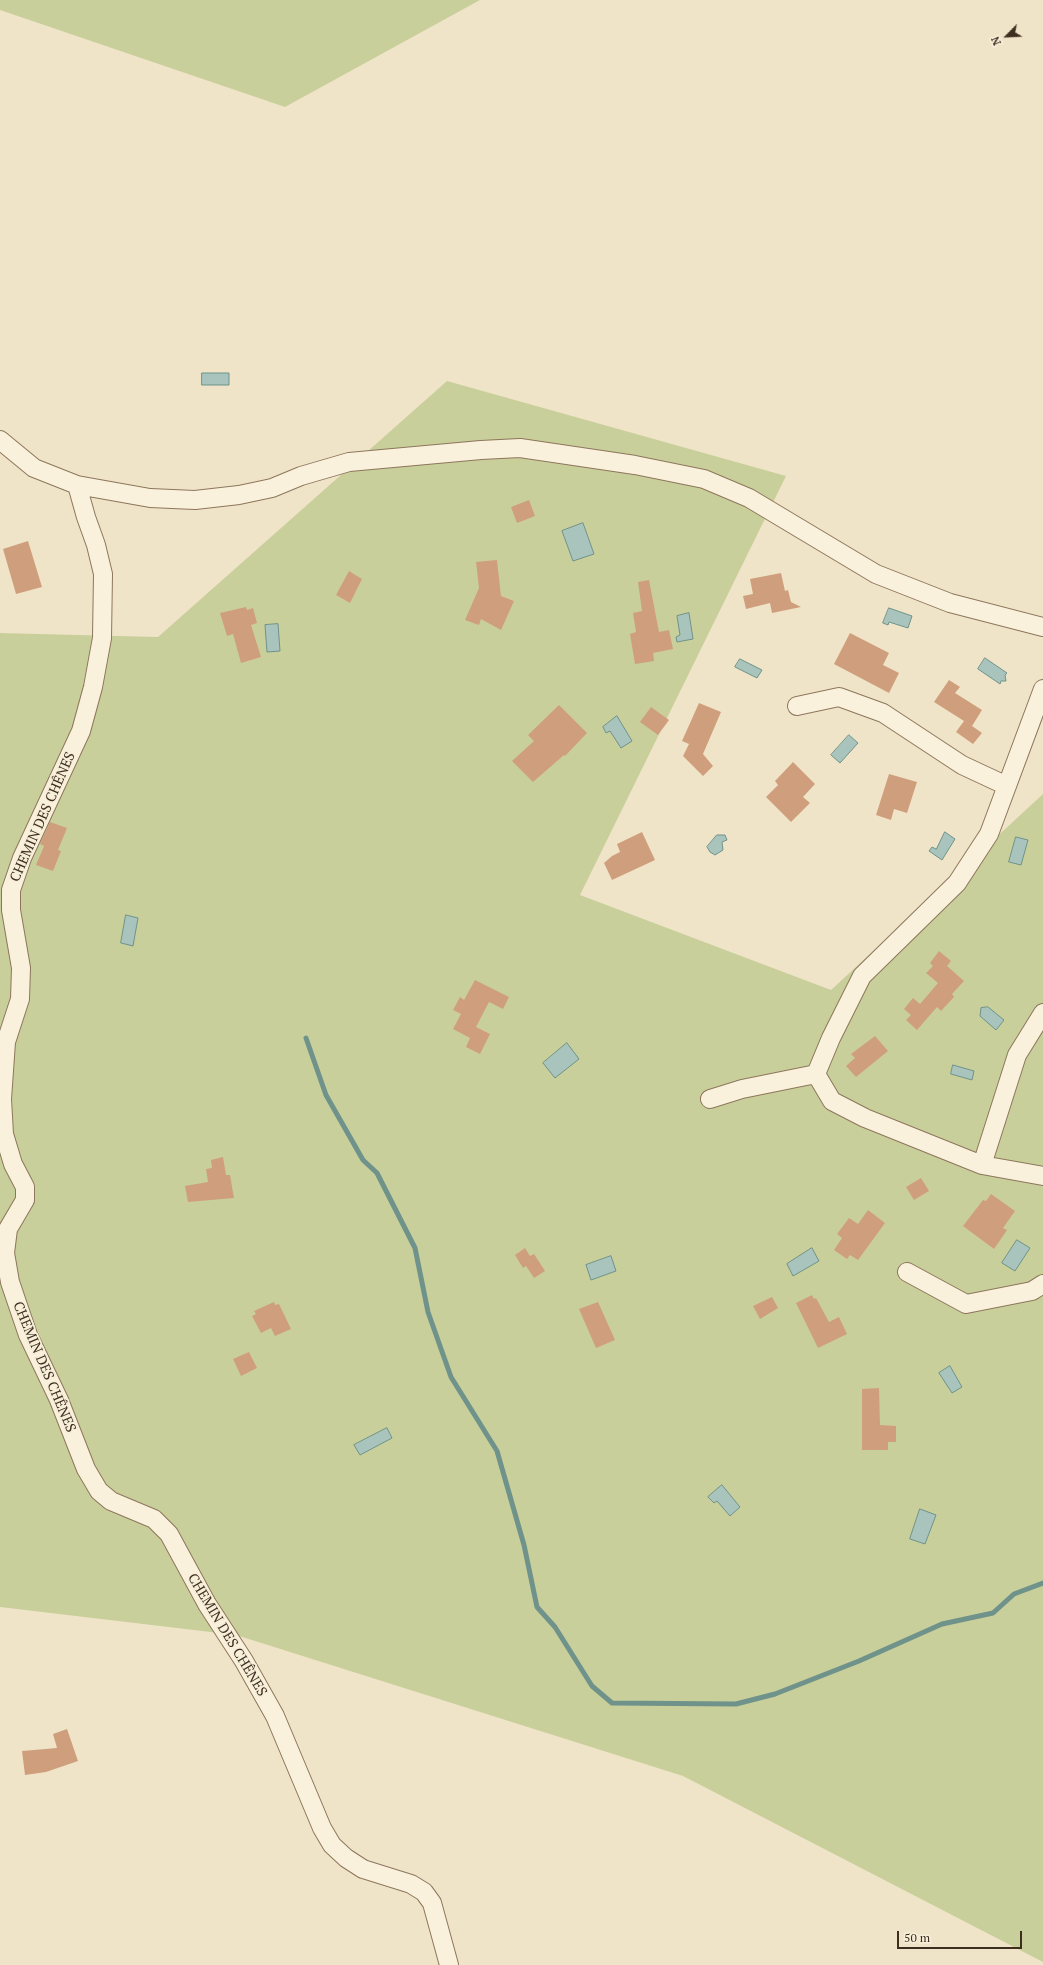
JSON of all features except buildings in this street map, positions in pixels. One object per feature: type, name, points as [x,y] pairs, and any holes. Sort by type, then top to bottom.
[{"type":"street","points":[[0,440],[34,468],[77,485],[150,498],[195,500],[239,495],[272,488],[301,476],[349,462],[480,450],[527,449],[635,465],[704,479],[749,498],[876,574],[950,603],[1043,627]]},
{"type":"street","name":"CHEMIN DES CHÊNES","points":[[77,485],[96,545],[103,574],[102,638],[93,687],[81,731],[22,858],[11,890],[14,928],[21,968],[20,999],[6,1042],[2,1100],[4,1134],[13,1164],[25,1187],[25,1200],[8,1229],[5,1253],[10,1282],[28,1335],[59,1400],[86,1469],[98,1491],[111,1501],[154,1518],[169,1534],[207,1604],[244,1661],[275,1716],[322,1828],[332,1845],[346,1858],[363,1869],[412,1884],[424,1892],[432,1903],[449,1965]]},
{"type":"street","points":[[816,1074],[831,1038],[862,976],[957,883],[989,834],[1043,689]]},
{"type":"street","points":[[797,706],[839,697],[883,713],[962,765],[1007,786]]},
{"type":"street","points":[[982,1165],[1017,1055],[1043,1013]]},
{"type":"street","points":[[710,1099],[742,1088],[816,1074]]},
{"type":"street","points":[[816,1074],[832,1101],[865,1118],[982,1165],[1043,1176]]},
{"type":"street","points":[[906,1272],[966,1304],[1032,1291],[1043,1284]]},
{"type":"green space","points":[[0,0],[480,0],[285,107],[0,10]]},
{"type":"green space","points":[[447,381],[786,476],[580,895],[831,990],[1043,794],[1043,1962],[683,1776],[236,1635],[0,1607],[0,633],[158,637]]},
{"type":"water","points":[[202,373],[229,373],[229,385],[202,385]]},
{"type":"water","points":[[583,523],[594,554],[573,561],[562,531]]},
{"type":"water","points":[[889,608],[912,616],[908,628],[889,622],[888,625],[883,623]]},
{"type":"water","points":[[689,613],[693,639],[677,642],[676,637],[680,635],[677,616]]},
{"type":"water","points":[[278,624],[280,651],[267,652],[265,625]]},
{"type":"water","points":[[985,658],[1007,673],[1005,675],[1006,681],[1001,681],[1000,684],[978,669]]},
{"type":"water","points":[[740,659],[762,670],[757,678],[735,667]]},
{"type":"water","points":[[617,716],[632,741],[621,748],[610,731],[606,733],[603,727]]},
{"type":"water","points":[[849,735],[858,743],[840,763],[831,755]]},
{"type":"water","points":[[945,832],[955,839],[942,860],[929,851],[932,847],[936,849]]},
{"type":"water","points":[[717,835],[725,835],[727,840],[722,842],[723,850],[715,855],[710,852],[707,847]]},
{"type":"water","points":[[1016,837],[1028,840],[1021,865],[1009,862]]},
{"type":"water","points":[[126,915],[138,918],[133,946],[121,943]]},
{"type":"water","points":[[988,1007],[1004,1020],[996,1030],[980,1016],[981,1008]]},
{"type":"water","points":[[567,1043],[579,1059],[555,1078],[543,1063]]},
{"type":"water","points":[[953,1065],[974,1071],[972,1080],[951,1074]]},
{"type":"water","points":[[1017,1240],[1030,1248],[1015,1271],[1002,1263]]},
{"type":"water","points":[[812,1248],[819,1261],[793,1276],[787,1264]]},
{"type":"water","points":[[611,1256],[616,1271],[591,1280],[586,1265]]},
{"type":"water","points":[[950,1366],[962,1387],[952,1393],[939,1373]]},
{"type":"water","points":[[387,1428],[392,1438],[360,1455],[354,1445]]},
{"type":"water","points":[[722,1485],[740,1507],[730,1516],[717,1501],[714,1503],[708,1497]]},
{"type":"water","points":[[920,1509],[936,1515],[925,1544],[910,1539]]},
{"type":"waterway","points":[[306,1038],[326,1095],[363,1160],[377,1173],[415,1248],[428,1312],[451,1377],[497,1451],[524,1545],[537,1607],[555,1627],[592,1686],[612,1703],[736,1704],[775,1694],[859,1661],[942,1624],[993,1613],[1014,1594],[1043,1583]]}]
